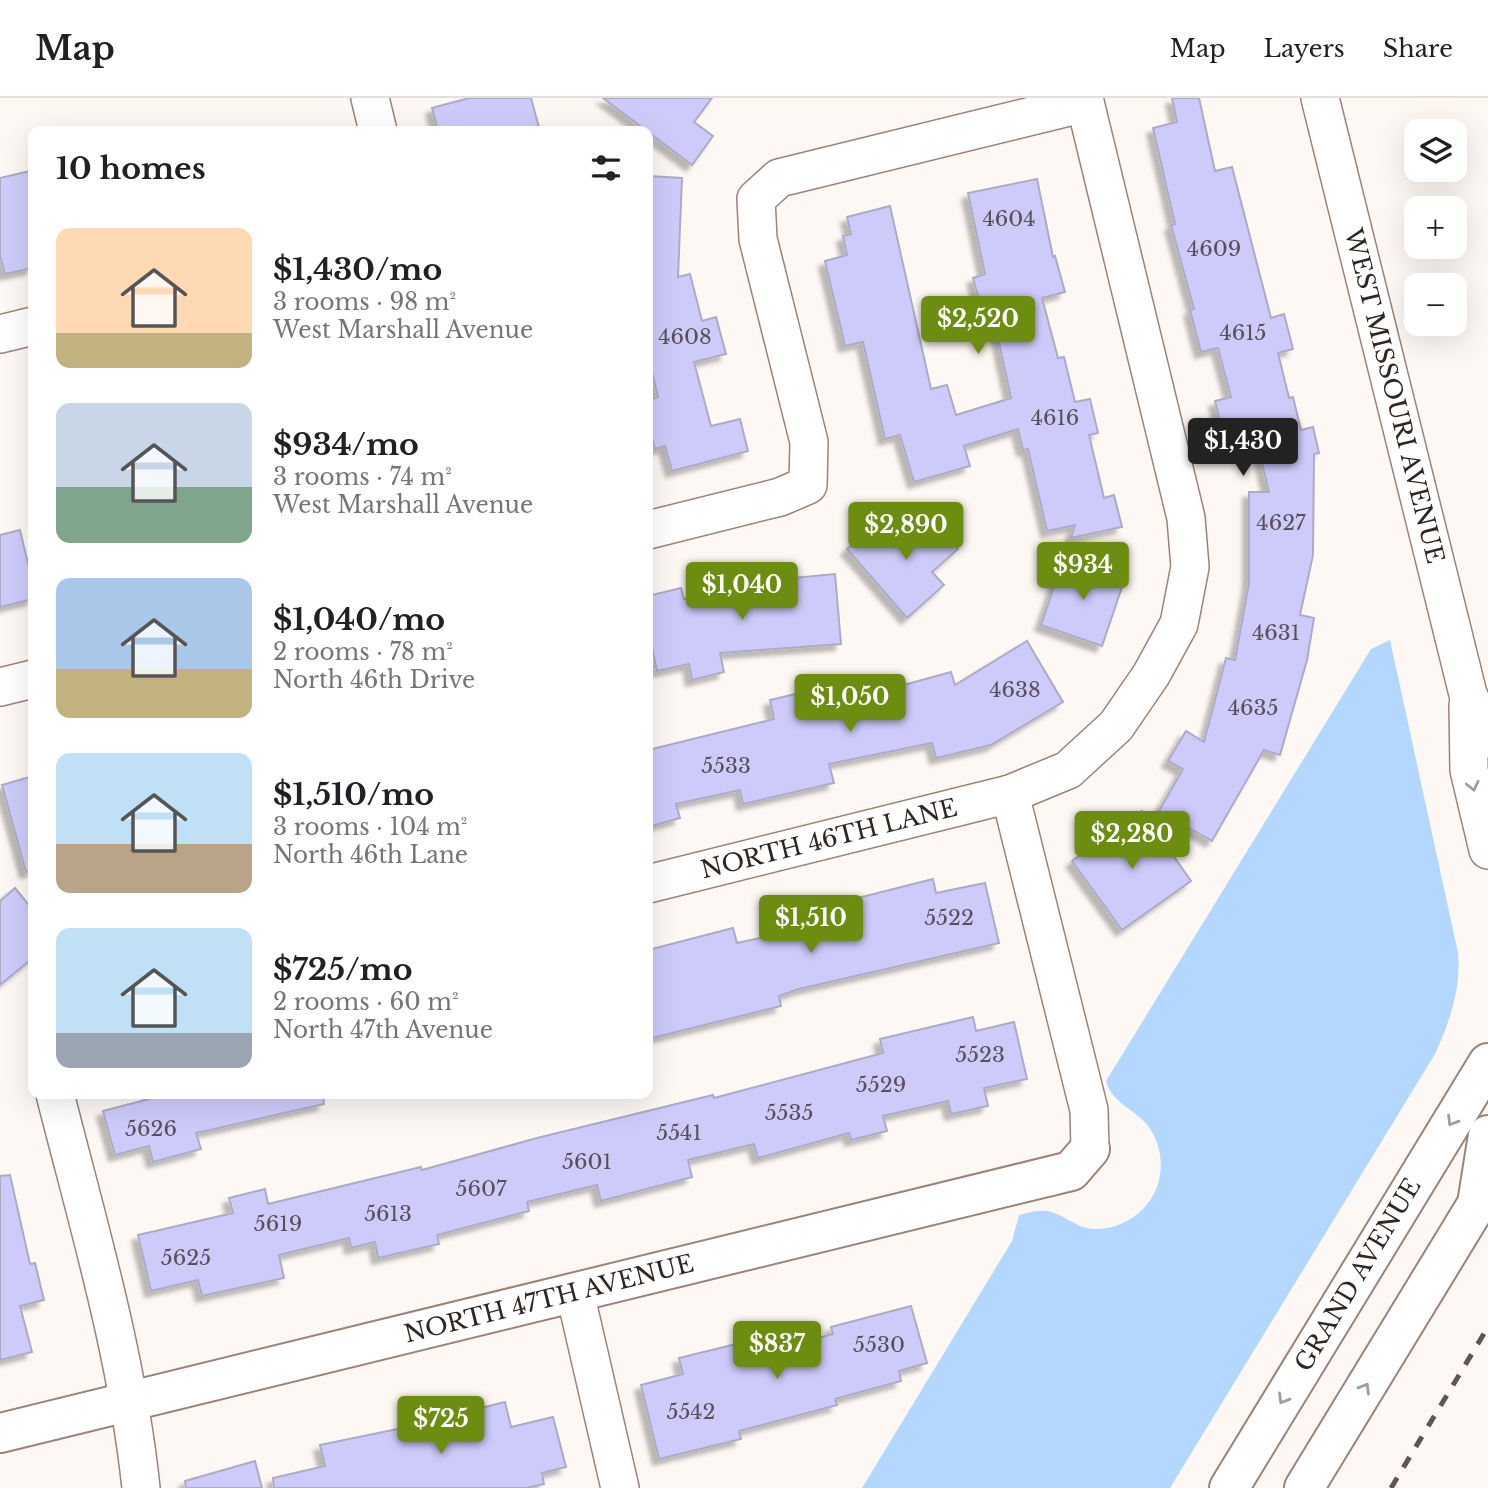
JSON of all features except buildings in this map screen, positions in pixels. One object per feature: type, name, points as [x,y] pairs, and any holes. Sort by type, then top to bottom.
[{"type":"main road","name":"GRAND AVENUE","points":[[1228,1488],[1488,1063]]},
{"type":"main road","points":[[1304,1488],[1482,1195],[1488,1135]]},
{"type":"main road","name":"NORTH 47TH AVENUE","points":[[0,1433],[1071,1171],[1090,1149]]},
{"type":"street","points":[[370,98],[377,126]]},
{"type":"street","name":"WEST MISSOURI AVENUE","points":[[1320,98],[1468,694],[1488,739]]},
{"type":"street","points":[[653,529],[780,497],[808,485],[809,442],[758,239],[756,199],[779,178],[1085,101]]},
{"type":"street","name":"NORTH 46TH LANE","points":[[653,883],[1010,794],[1068,770],[1116,726],[1151,675],[1179,624],[1190,567],[1186,518],[1085,101]]},
{"type":"street","points":[[0,334],[28,327]]},
{"type":"street","points":[[0,687],[28,680]]},
{"type":"street","name":"WEST MISSOURI AVENUE","points":[[1468,694],[1469,770],[1488,850]]},
{"type":"street","points":[[1010,794],[1089,1110],[1090,1149]]},
{"type":"street","points":[[56,1099],[131,1401],[141,1488]]},
{"type":"street","points":[[575,1293],[620,1488]]},
{"type":"water","points":[[1390,640],[1458,953],[1458,979],[1453,1005],[1435,1054],[1170,1488],[862,1488],[1012,1241],[1019,1215],[1036,1211],[1053,1212],[1083,1227],[1096,1229],[1129,1220],[1142,1210],[1152,1197],[1161,1166],[1159,1149],[1147,1125],[1114,1096],[1106,1081],[1371,649]]},
{"type":"railway","points":[[1391,1488],[1488,1327]]}]
